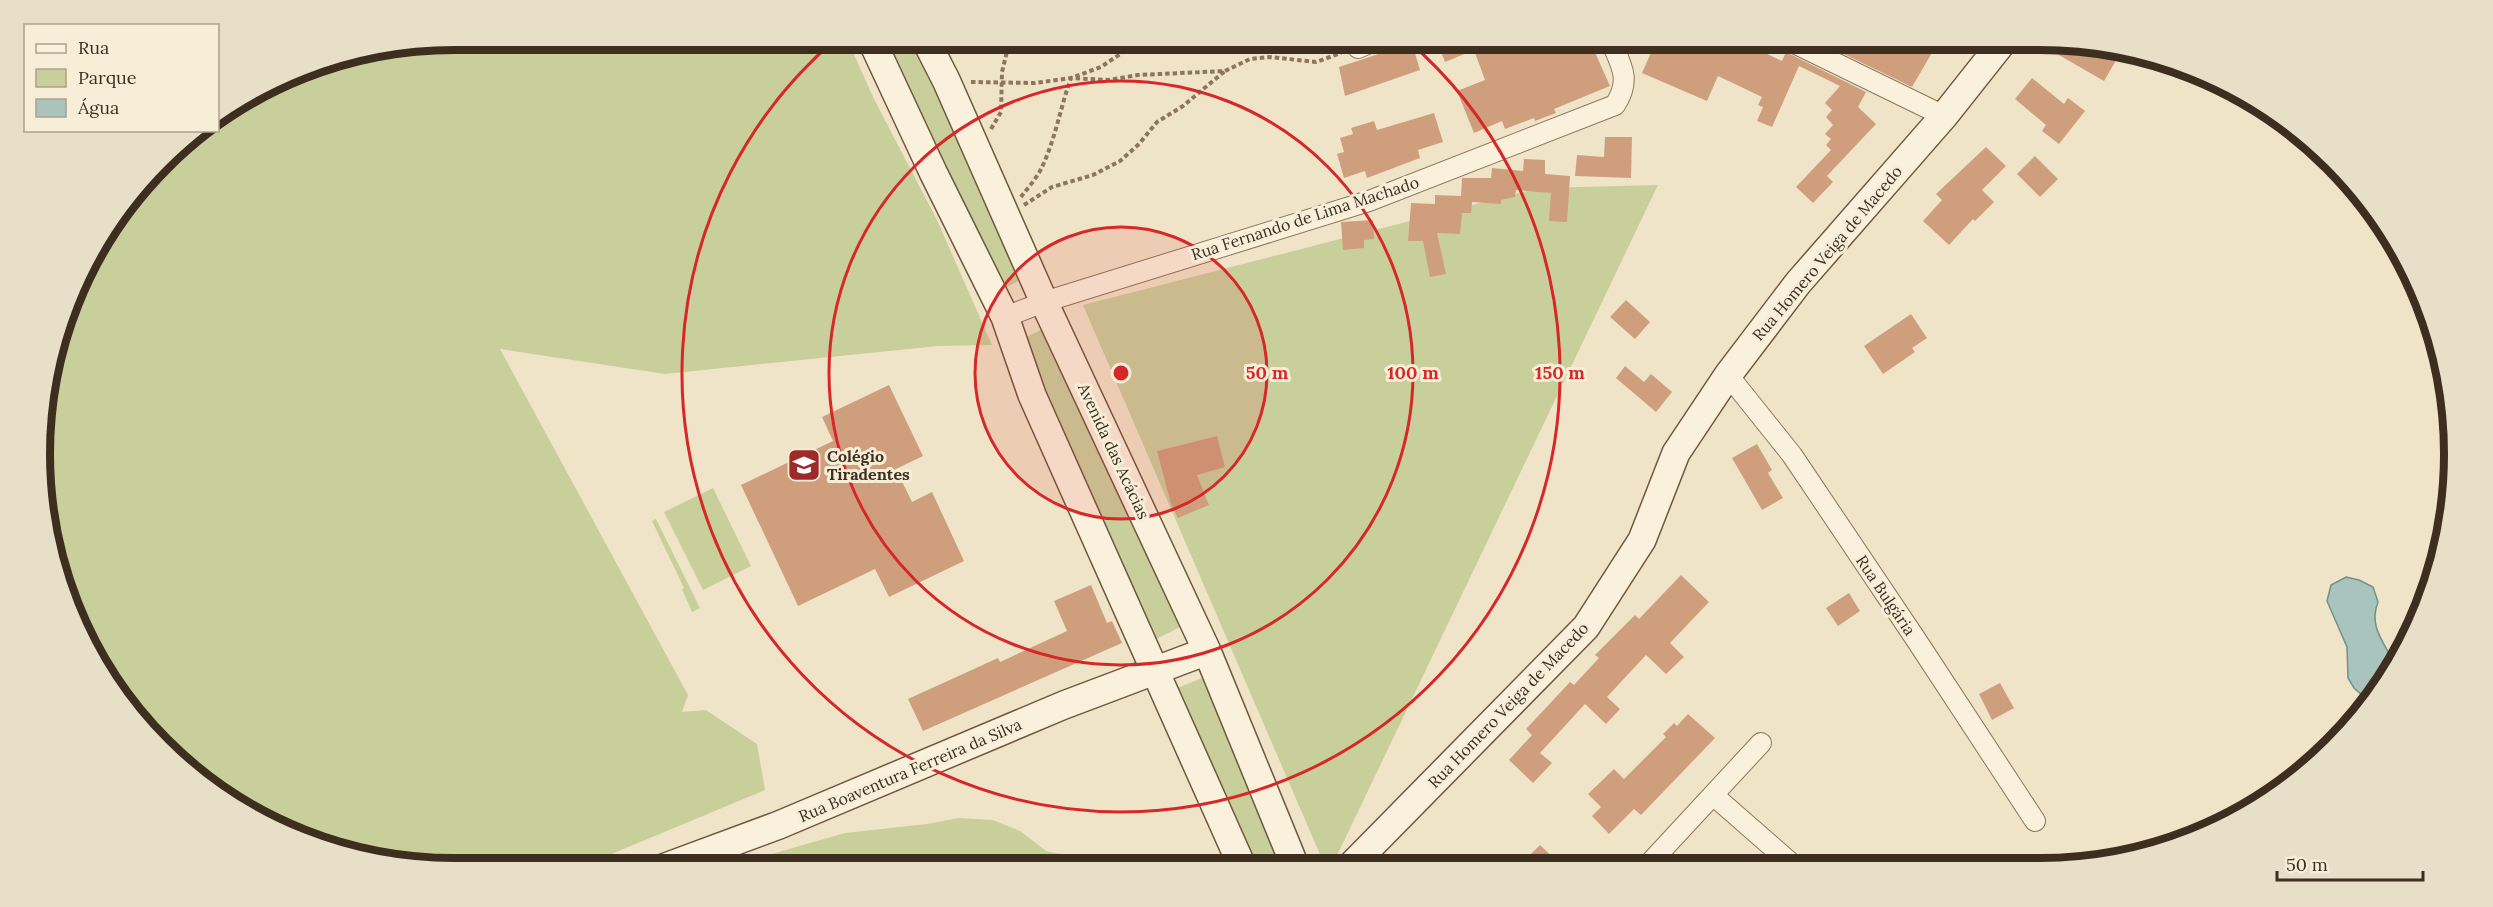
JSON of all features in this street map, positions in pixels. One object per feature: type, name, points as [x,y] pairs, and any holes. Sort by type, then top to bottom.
[{"type":"street","points":[[876,50],[933,172],[1005,317],[1036,405],[1156,669],[1239,858]]},
{"type":"street","name":"Avenida das Acácias","points":[[930,50],[1007,216],[1194,656],[1291,858]]},
{"type":"street","name":"Rua Fernando de Lima Machado","points":[[1005,317],[1044,302],[1369,201],[1615,105],[1623,92],[1624,80],[1614,50]]},
{"type":"street","points":[[1809,50],[1944,116]]},
{"type":"street","name":"Rua Homero Veiga de Macedo","points":[[1359,858],[1586,627],[1642,540],[1676,453],[1728,375],[1798,283],[1944,116],[1996,50]]},
{"type":"street","name":"Rua Bulgária","points":[[1728,375],[1792,455],[2034,821]]},
{"type":"street","points":[[1156,669],[1194,656]]},
{"type":"street","name":"Rua Boaventura Ferreira da Silva","points":[[690,858],[779,825],[1156,669]]},
{"type":"street","points":[[1654,858],[1761,743]]},
{"type":"street","points":[[1713,795],[1785,858]]},
{"type":"path","points":[[976,152],[1001,112],[1002,72],[1007,50]]},
{"type":"path","points":[[1007,216],[1040,172],[1071,78],[1101,67],[1126,50]]},
{"type":"path","points":[[1007,216],[1053,187],[1093,175],[1120,161],[1139,144],[1157,122],[1183,106],[1225,71],[1250,58],[1270,57],[1316,62],[1352,50]]},
{"type":"path","points":[[946,81],[1035,83],[1071,78],[1108,80],[1138,75],[1225,71]]},
{"type":"green space","points":[[427,50],[852,50],[874,99],[937,220],[992,345],[938,346],[665,374],[500,349],[688,695],[682,712],[706,710],[757,744],[765,790],[602,858],[427,857],[349,844],[275,816],[208,774],[187,757],[150,720],[118,678],[104,655],[80,608],[71,583],[63,558],[53,506],[50,480],[50,427],[63,349],[91,275],[133,208],[150,187],[187,150],[209,132],[219,132],[219,125],[251,104],[299,80],[349,63],[401,53]]},
{"type":"green space","points":[[890,50],[920,50],[1024,278],[1000,291]]},
{"type":"green space","points":[[1658,185],[1336,858],[1322,858],[1083,305],[1539,188]]},
{"type":"green space","points":[[1050,326],[1180,627],[1153,641],[1019,340]]},
{"type":"green space","points":[[713,488],[751,566],[703,590],[664,512]]},
{"type":"green space","points":[[656,519],[700,608],[692,612],[682,589],[684,588],[652,521]]},
{"type":"green space","points":[[1202,678],[1281,858],[1254,858],[1175,689]]},
{"type":"green space","points":[[959,818],[993,820],[1020,831],[1046,851],[1080,858],[758,858],[845,833]]},
{"type":"water","points":[[2346,577],[2359,580],[2373,587],[2378,602],[2375,611],[2376,627],[2390,655],[2363,695],[2354,688],[2348,678],[2347,647],[2327,601],[2331,585]]},
{"type":"building","points":[[1391,50],[1414,50],[1420,70],[1345,96],[1339,67]]},
{"type":"building","points":[[1440,50],[1474,50],[1445,62]]},
{"type":"building","points":[[1474,50],[1594,50],[1610,86],[1554,109],[1556,113],[1535,121],[1534,118],[1505,129],[1502,121],[1474,133],[1457,91],[1485,80]]},
{"type":"building","points":[[1652,50],[1758,50],[1782,61],[1786,52],[1866,92],[1858,107],[1876,124],[1827,176],[1833,182],[1813,203],[1796,187],[1831,150],[1826,145],[1831,139],[1825,134],[1833,125],[1826,117],[1832,110],[1825,103],[1840,86],[1799,66],[1772,127],[1757,121],[1763,107],[1758,105],[1762,97],[1718,76],[1707,101],[1642,73]]},
{"type":"building","points":[[1836,50],[1885,50],[1889,52],[1890,50],[1934,50],[1912,87]]},
{"type":"building","points":[[2050,50],[2118,57],[2104,81]]},
{"type":"building","points":[[2032,78],[2064,104],[2068,98],[2085,111],[2059,144],[2042,131],[2046,125],[2015,99]]},
{"type":"building","points":[[1434,113],[1443,142],[1418,150],[1420,158],[1367,178],[1365,171],[1344,178],[1337,154],[1344,152],[1340,138],[1353,134],[1351,128],[1374,121],[1377,130]]},
{"type":"building","points":[[1605,137],[1632,137],[1631,178],[1575,176],[1577,155],[1604,157]]},
{"type":"building","points":[[1986,147],[2006,166],[1982,190],[1994,202],[1975,221],[1973,219],[1949,245],[1923,221],[1942,200],[1936,194]]},
{"type":"building","points":[[2035,156],[2058,179],[2040,197],[2017,174]]},
{"type":"building","points":[[1524,159],[1545,160],[1545,174],[1570,176],[1567,222],[1549,221],[1551,193],[1516,190],[1515,197],[1501,200],[1501,204],[1472,202],[1471,213],[1462,213],[1460,234],[1437,233],[1446,274],[1430,277],[1423,241],[1408,241],[1411,203],[1435,204],[1435,195],[1461,196],[1462,178],[1491,178],[1492,168],[1523,171]]},
{"type":"building","points":[[1373,220],[1374,239],[1364,240],[1364,248],[1343,250],[1341,222]]},
{"type":"building","points":[[1626,300],[1650,322],[1635,339],[1610,317]]},
{"type":"building","points":[[1911,314],[1927,338],[1912,348],[1915,352],[1883,374],[1864,346]]},
{"type":"building","points":[[1625,366],[1644,382],[1651,374],[1672,392],[1656,412],[1616,378]]},
{"type":"building","points":[[889,385],[923,456],[896,469],[912,502],[932,492],[964,561],[889,597],[875,569],[798,606],[741,485],[833,441],[822,417]]},
{"type":"building","points":[[1217,436],[1225,467],[1197,475],[1209,505],[1178,518],[1171,504],[1157,451]]},
{"type":"building","points":[[1757,444],[1772,470],[1768,473],[1783,498],[1762,510],[1732,458]]},
{"type":"building","points":[[1681,575],[1709,602],[1670,643],[1684,657],[1666,674],[1646,655],[1607,697],[1620,709],[1606,724],[1585,704],[1540,753],[1552,763],[1533,783],[1509,760],[1532,735],[1526,729],[1570,682],[1574,685],[1599,658],[1595,655],[1635,615],[1639,619]]},
{"type":"building","points":[[1091,585],[1107,623],[1112,621],[1122,643],[923,731],[908,699],[998,658],[1000,662],[1067,631],[1054,601]]},
{"type":"building","points":[[1849,593],[1860,611],[1838,626],[1826,608]]},
{"type":"building","points":[[2000,683],[2014,708],[1992,720],[1979,694]]},
{"type":"building","points":[[1688,714],[1715,738],[1641,815],[1634,809],[1609,834],[1592,816],[1601,807],[1588,794],[1614,769],[1624,779],[1666,737],[1663,734],[1674,723],[1677,726]]},
{"type":"building","points":[[1540,845],[1554,858],[1527,858]]},
{"type":"place","name":"Colégio Tiradentes","points":[[804,465]]}]
